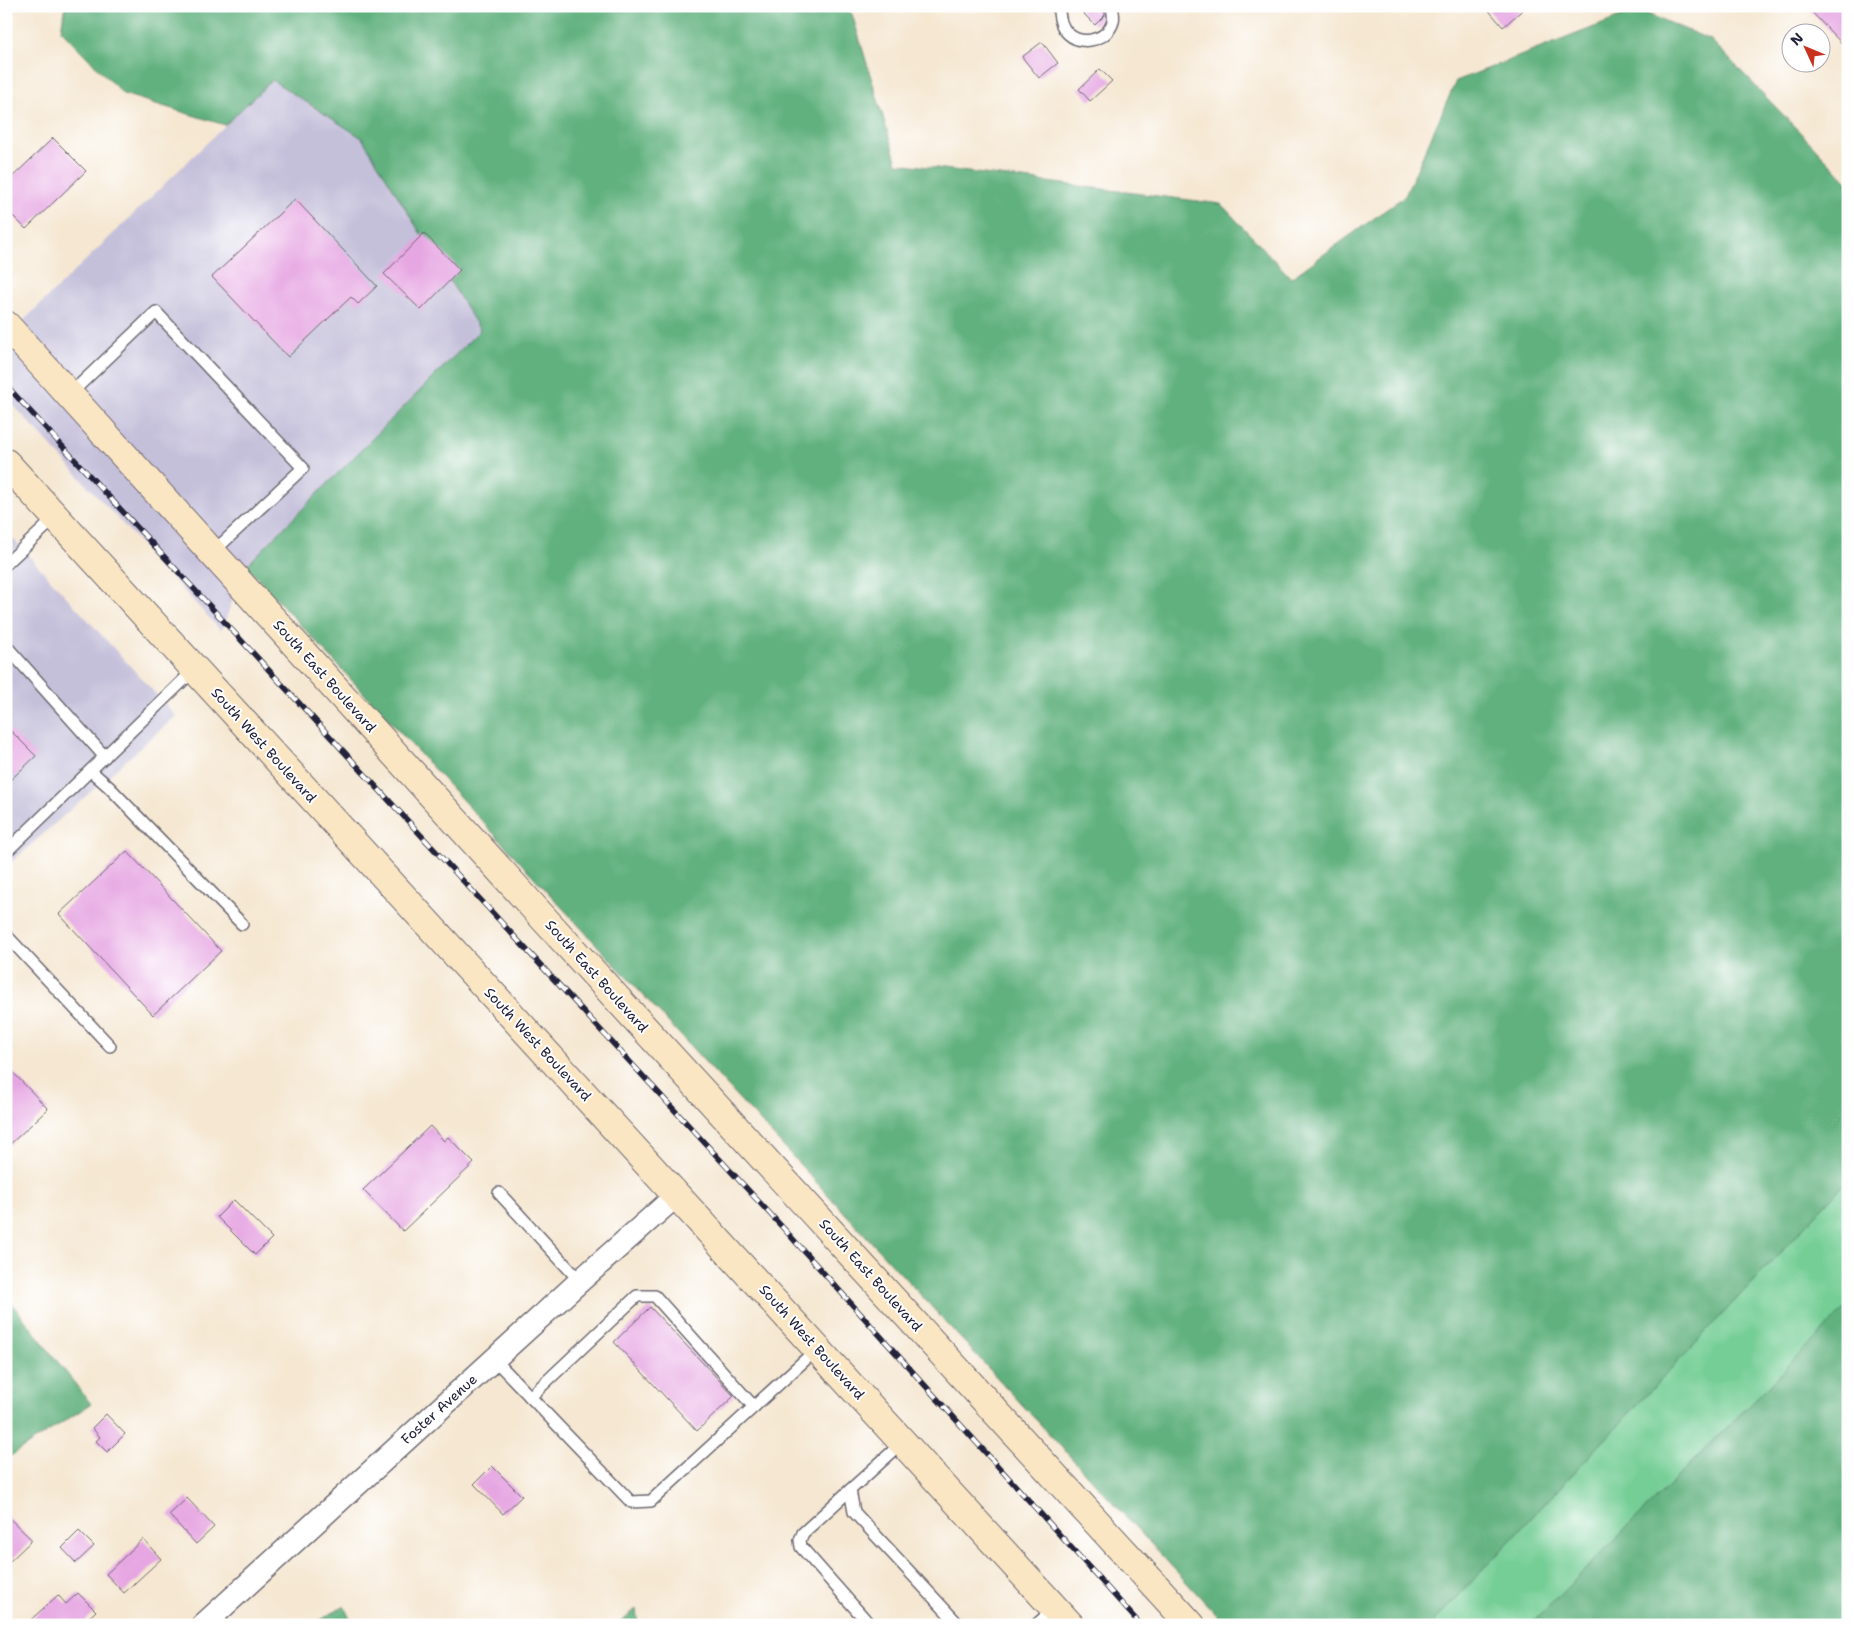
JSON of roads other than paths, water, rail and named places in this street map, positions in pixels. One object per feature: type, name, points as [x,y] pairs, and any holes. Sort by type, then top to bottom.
[{"type":"main road","name":"South East Boulevard","points":[[6,325],[536,910],[1191,1625]]},
{"type":"main road","name":"South West Boulevard","points":[[6,462],[903,1442],[1054,1619]]},
{"type":"street","name":"Foster Avenue","points":[[203,1625],[677,1195]]},
{"type":"lane","points":[[1059,6],[1060,22],[1066,33],[1073,39],[1085,41],[1100,37],[1110,30],[1114,22],[1112,6]]},
{"type":"lane","points":[[69,394],[156,312],[303,468],[213,552]]},
{"type":"lane","points":[[6,564],[56,517]]},
{"type":"lane","points":[[6,646],[105,757]]},
{"type":"lane","points":[[6,852],[195,669]]},
{"type":"lane","points":[[91,771],[109,787],[242,924]]},
{"type":"lane","points":[[6,935],[110,1046]]},
{"type":"lane","points":[[499,1193],[580,1281]]},
{"type":"lane","points":[[530,1397],[637,1296],[655,1296],[754,1407]]},
{"type":"lane","points":[[494,1360],[631,1502],[651,1501],[817,1348]]},
{"type":"lane","points":[[870,1625],[801,1547],[800,1540],[804,1533],[903,1442]]},
{"type":"lane","points":[[850,1490],[854,1512],[959,1625]]},
{"type":"railway","points":[[6,385],[784,1229],[1141,1625]]}]
